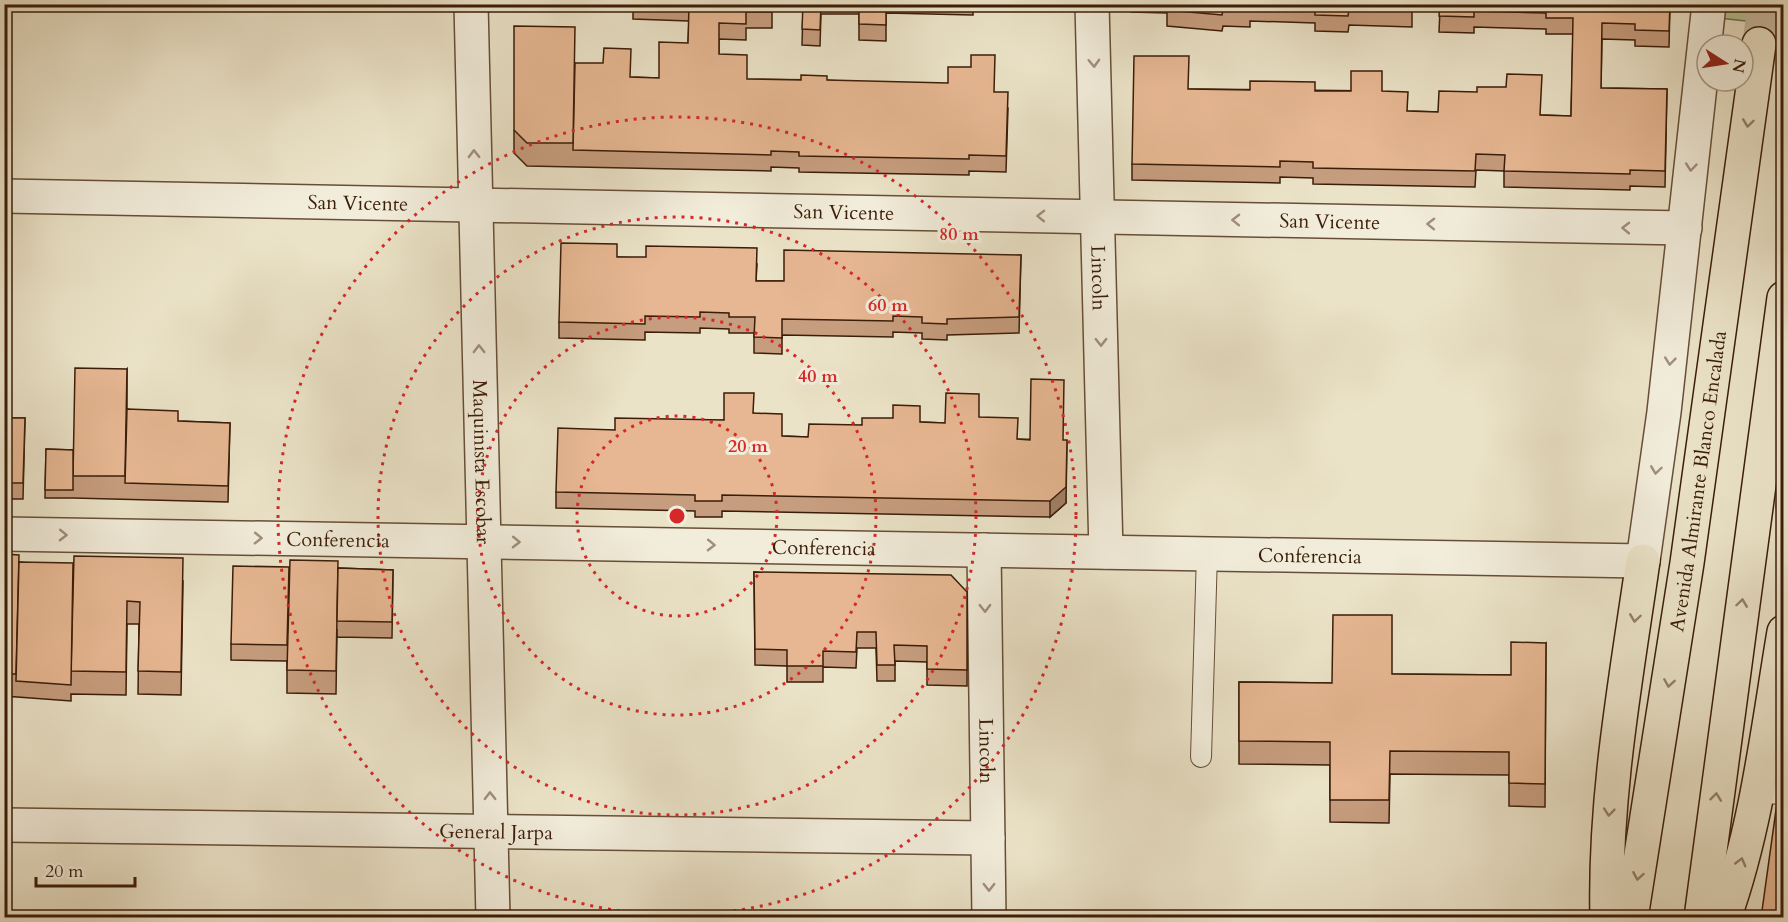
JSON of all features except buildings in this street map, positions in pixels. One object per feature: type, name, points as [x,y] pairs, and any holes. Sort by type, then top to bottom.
[{"type":"main road","name":"Avenida Almirante Blanco Encalada","points":[[1631,918],[1686,575],[1759,44]]},
{"type":"main road","points":[[1701,918],[1784,298]]},
{"type":"main road","points":[[1607,918],[1606,872],[1611,792],[1643,561]]},
{"type":"main road","points":[[1724,918],[1742,860],[1770,794],[1784,632]]},
{"type":"street","name":"Maquinista Escobar","points":[[471,4],[493,918]]},
{"type":"street","name":"Lincoln","points":[[1092,4],[1106,552]]},
{"type":"street","points":[[1643,561],[1664,412],[1709,4]]},
{"type":"street","name":"San Vicente","points":[[4,196],[1685,228]]},
{"type":"street","name":"Conferencia","points":[[4,534],[1643,561]]},
{"type":"street","name":"Lincoln","points":[[984,550],[989,918]]},
{"type":"street","name":"General Jarpa","points":[[4,825],[988,838]]},
{"type":"lane","points":[[1201,757],[1207,553]]},
{"type":"green space","points":[[1721,5],[1783,5],[1783,25],[1719,18]]},
{"type":"green space","points":[[1783,448],[1783,498],[1776,507]]},
{"type":"tunnel","points":[[1759,44],[1764,4]]}]
